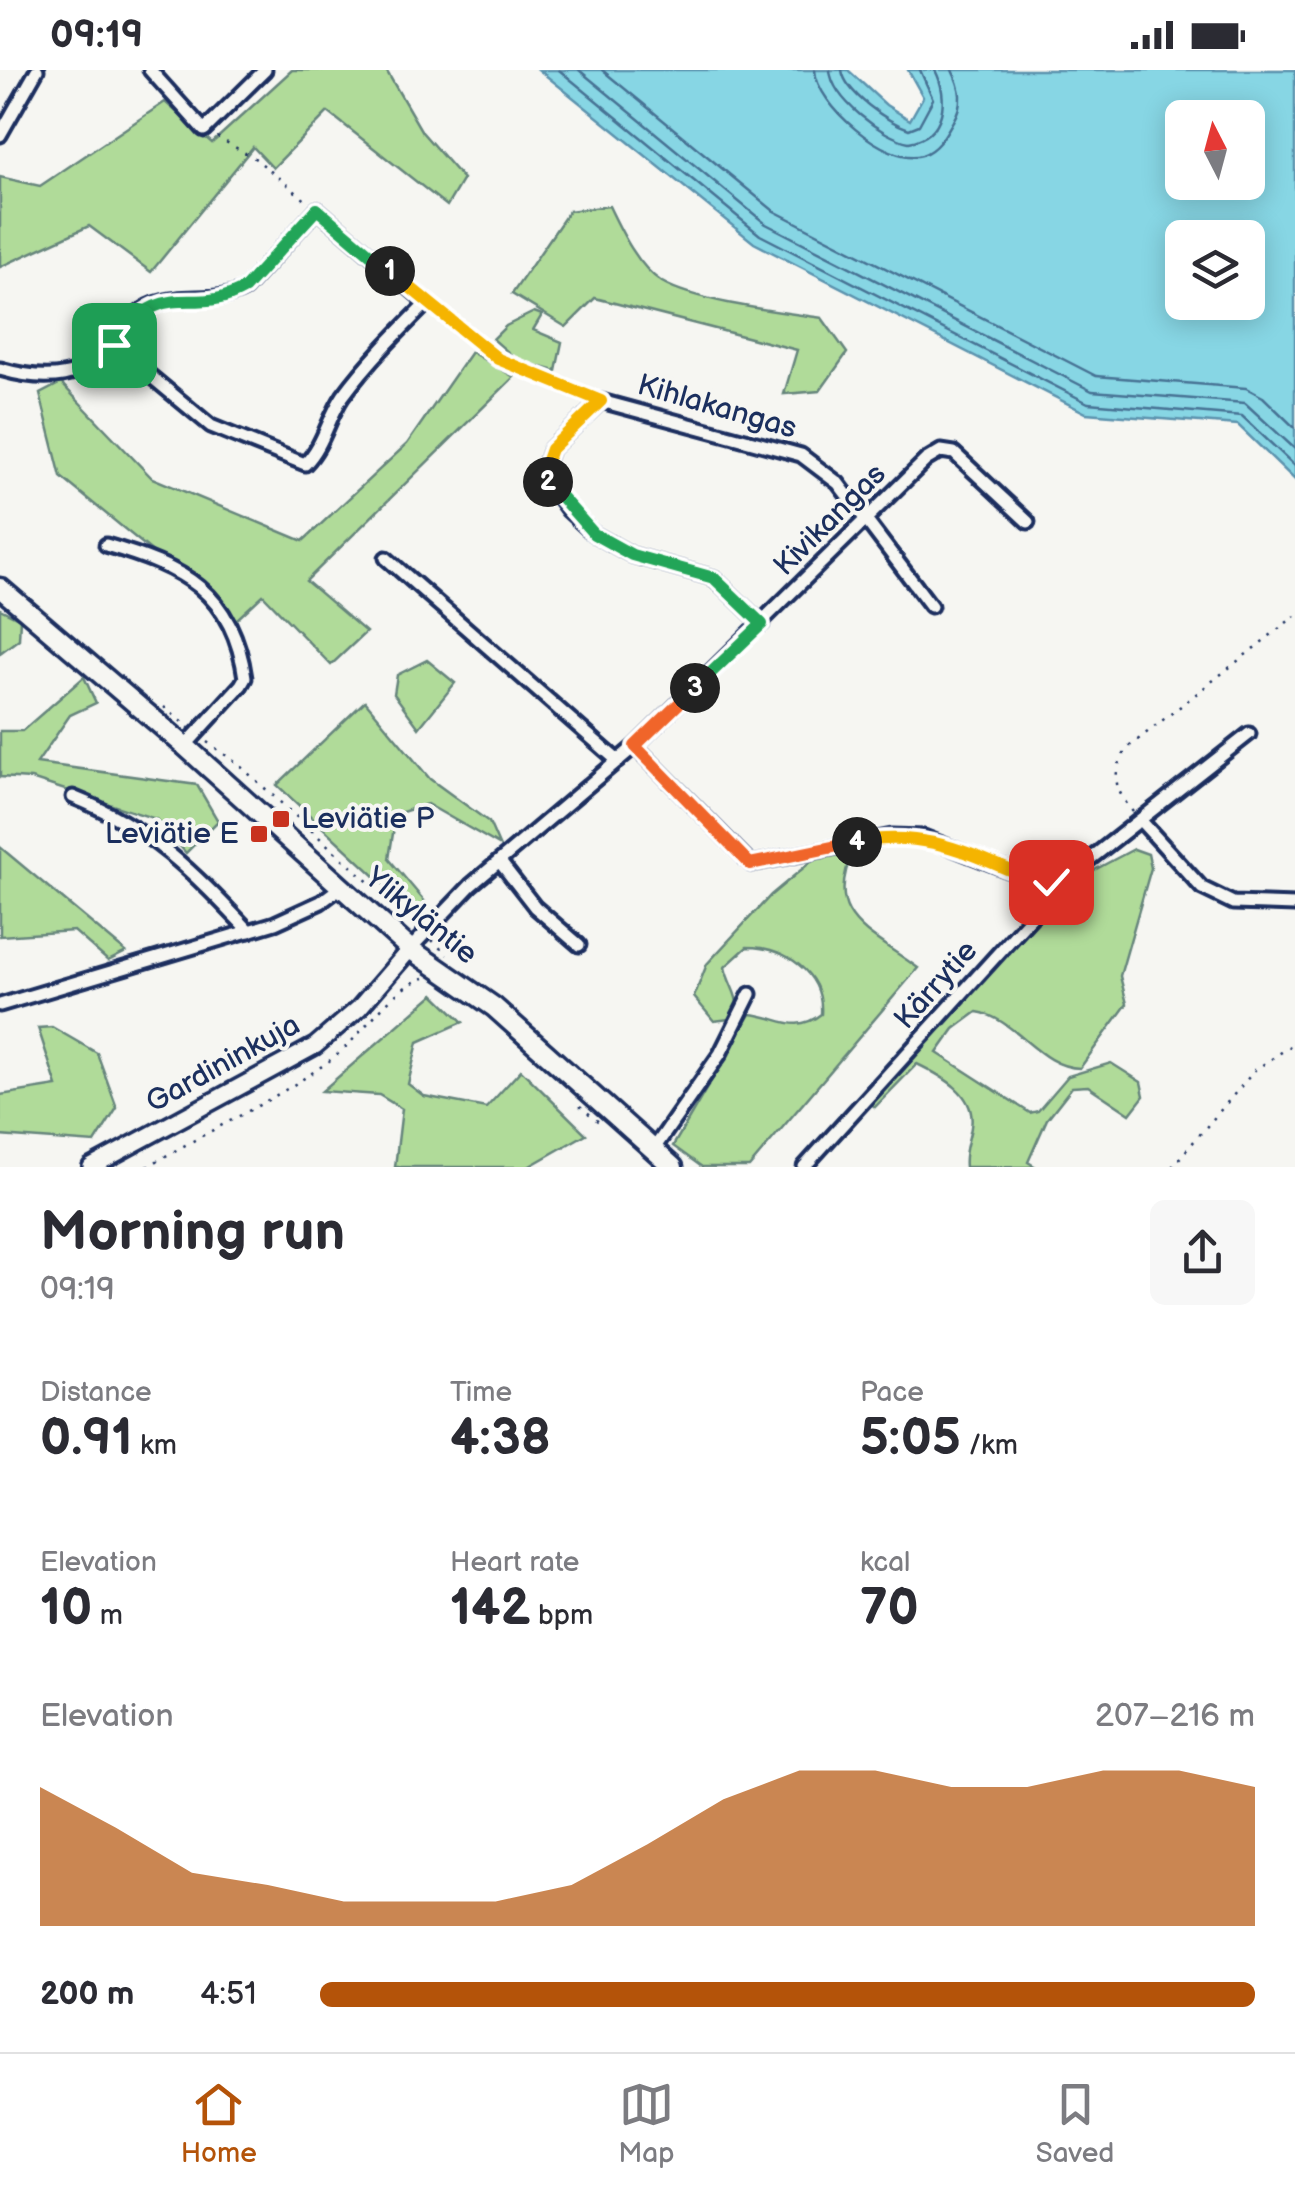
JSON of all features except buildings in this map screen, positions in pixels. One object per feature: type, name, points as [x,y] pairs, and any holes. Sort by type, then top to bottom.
[{"type":"main road","name":"Ylikyläntie","points":[[2,591],[185,746],[410,949],[494,1007],[673,1167]]},
{"type":"street","points":[[0,135],[37,70]]},
{"type":"street","points":[[150,70],[204,130],[265,70]]},
{"type":"street","points":[[0,369],[34,379],[58,380],[86,367],[114,345],[134,316],[149,306],[169,299],[232,296],[245,288],[317,209],[427,302],[373,357],[340,401],[314,454],[304,464],[210,426],[114,345]]},
{"type":"street","name":"Kihlakangas","points":[[762,624],[714,578],[632,555],[594,534],[542,474],[551,449],[601,401],[801,455],[838,484],[931,606]]},
{"type":"street","name":"Kivikangas","points":[[410,949],[500,862],[635,746],[926,460],[942,452],[954,452],[1028,522]]},
{"type":"street","points":[[106,544],[185,573],[208,591],[220,608],[240,658],[245,678],[241,685],[185,746]]},
{"type":"street","points":[[386,558],[618,761]]},
{"type":"street","name":"Kärrytie","points":[[804,1167],[1036,912],[1051,882],[1066,878],[1249,734]]},
{"type":"street","points":[[635,746],[750,864],[892,836],[924,837],[1036,881],[1051,882]]},
{"type":"street","points":[[73,798],[140,828],[188,867],[249,931]]},
{"type":"street","points":[[1140,820],[1202,888],[1232,904],[1295,906]]},
{"type":"street","points":[[500,862],[535,908],[579,945]]},
{"type":"street","points":[[0,1006],[249,931],[306,910],[341,887]]},
{"type":"street","name":"Gardininkuja","points":[[91,1167],[315,1046],[359,1008],[410,949]]},
{"type":"street","points":[[653,1150],[720,1054],[750,994]]},
{"type":"path","points":[[204,130],[256,159],[317,209]]},
{"type":"path","points":[[427,302],[498,359],[601,401]]},
{"type":"path","points":[[1140,820],[1116,791],[1114,771],[1126,749],[1295,616]]},
{"type":"path","points":[[1172,1167],[1255,1070],[1295,1043]]},
{"type":"green space","points":[[292,70],[386,70],[422,132],[463,179],[447,206],[328,112],[273,168],[253,147],[151,272],[89,226],[0,267],[0,177],[40,186],[165,102],[212,143]]},
{"type":"green space","points":[[609,206],[638,258],[662,282],[717,301],[822,318],[847,353],[820,391],[784,394],[797,350],[595,298],[566,327],[512,294],[569,211]]},
{"type":"green space","points":[[534,312],[542,315],[533,330],[562,342],[556,371],[518,361],[493,339],[506,326]]},
{"type":"green space","points":[[471,352],[514,377],[306,581],[366,632],[331,665],[263,595],[236,620],[61,477],[40,394],[61,383],[152,478],[303,541],[407,444]]},
{"type":"green space","points":[[0,609],[20,619],[19,639],[0,653]]},
{"type":"green space","points":[[427,660],[455,683],[419,728],[394,694],[397,675]]},
{"type":"green space","points":[[84,677],[96,703],[70,715],[37,763],[197,785],[218,821],[186,853],[156,819],[31,779],[0,777],[0,731],[22,731]]},
{"type":"green space","points":[[365,701],[430,779],[489,822],[499,845],[427,804],[396,814],[389,859],[432,910],[421,919],[277,785]]},
{"type":"green space","points":[[0,847],[126,952],[108,961],[74,931],[0,936]]},
{"type":"green space","points":[[855,847],[843,891],[847,906],[867,932],[918,968],[749,1167],[702,1167],[673,1146],[750,1014],[794,1024],[821,1014],[816,986],[799,965],[775,952],[747,947],[725,967],[738,1008],[729,1019],[714,1021],[694,997],[707,964],[771,895],[825,850]]},
{"type":"green space","points":[[1134,849],[1148,854],[1151,868],[1120,976],[1127,1004],[1080,1068],[1052,1060],[1004,1023],[977,1012],[954,1029],[937,1053],[1030,1113],[1038,1111],[1068,1076],[1111,1063],[1141,1082],[1144,1096],[1130,1114],[1088,1086],[1072,1087],[1047,1119],[1028,1162],[1036,1167],[965,1167],[971,1127],[969,1105],[947,1081],[917,1064],[875,1107],[869,1102],[1068,884]]},
{"type":"green space","points":[[434,994],[463,1022],[418,1042],[408,1084],[424,1096],[486,1108],[521,1070],[586,1134],[528,1167],[395,1167],[402,1109],[379,1095],[322,1091]]},
{"type":"green space","points":[[52,1027],[97,1053],[117,1108],[95,1143],[0,1136],[0,1095],[57,1086],[38,1028]]},
{"type":"water","points":[[539,70],[848,70],[886,105],[910,120],[923,97],[908,70],[1295,70],[1295,480],[1238,425],[1086,413],[754,243]]},
{"type":"place","name":"Leviätie P","points":[[281,819]]},
{"type":"place","name":"Leviätie E","points":[[259,834]]},
{"type":"route","points":[[114,345],[134,316],[149,306],[169,299],[232,296],[245,288],[317,209],[498,359],[601,401],[551,449],[542,474],[568,510],[594,534],[632,555],[714,578],[762,624],[635,746],[750,864],[892,836],[924,837],[1036,881],[1051,882]]}]
